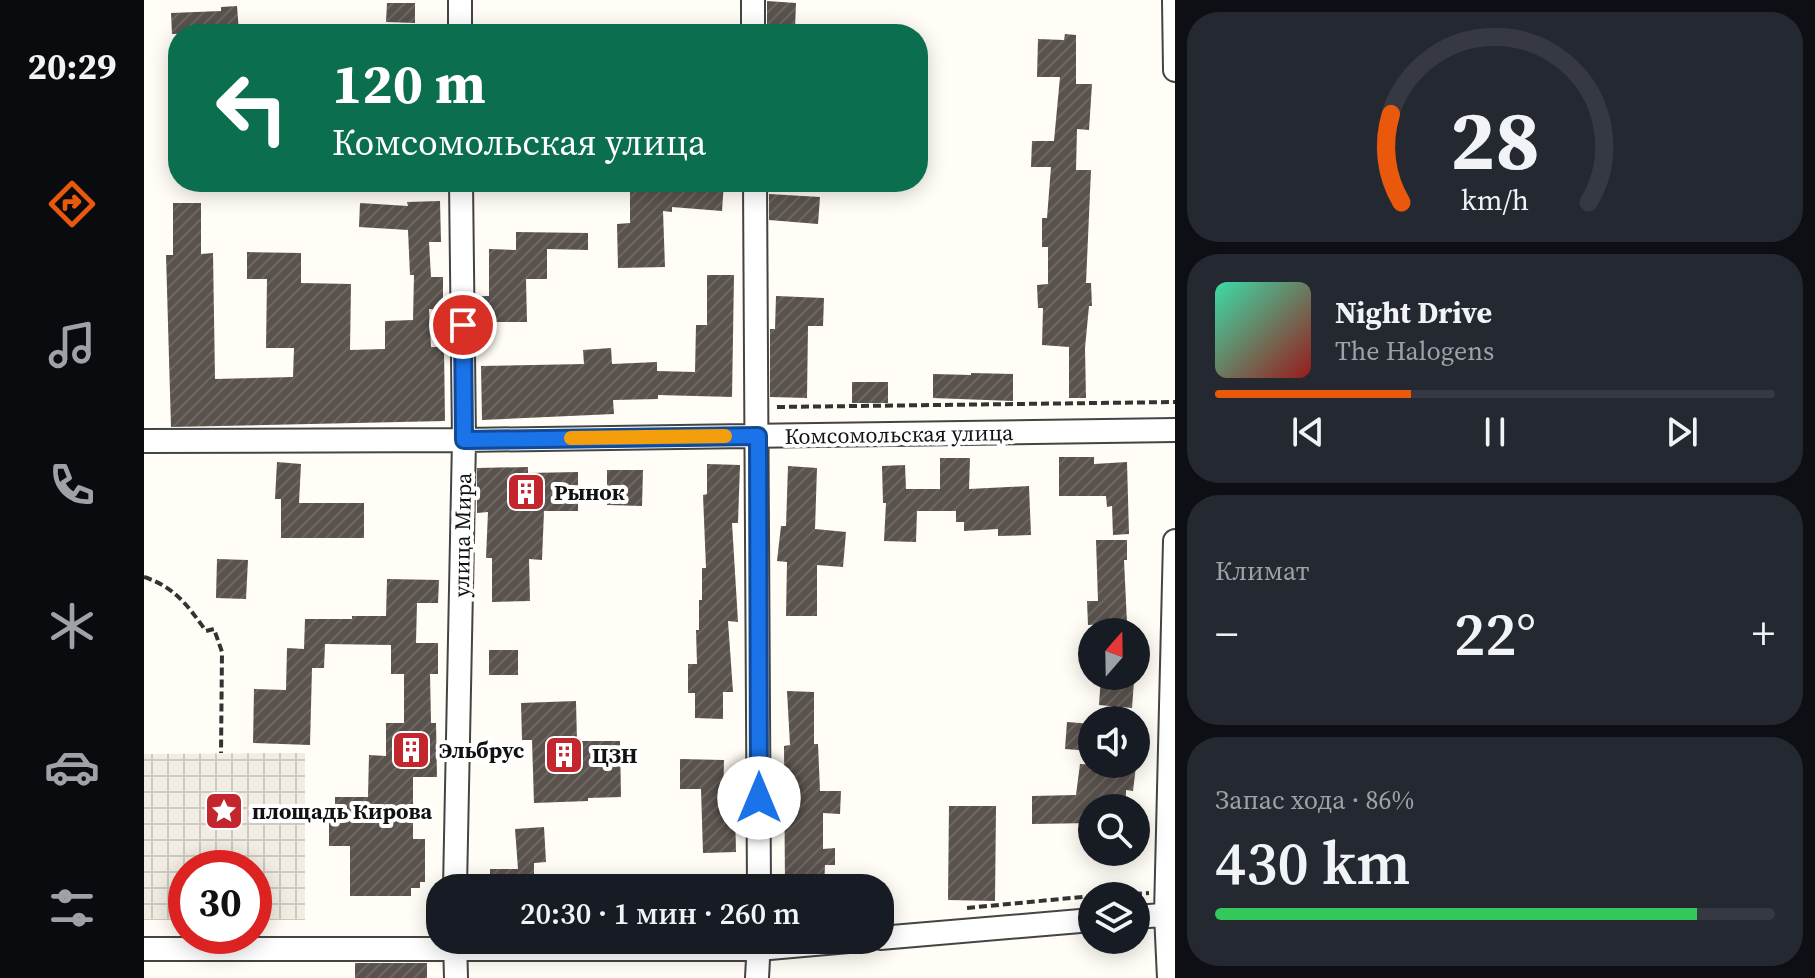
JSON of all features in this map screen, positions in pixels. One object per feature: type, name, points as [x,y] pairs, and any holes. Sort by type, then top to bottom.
[{"type":"street","points":[[460,0],[460,24]]},
{"type":"street","points":[[753,0],[753,24]]},
{"type":"street","points":[[1174,0],[1175,70]]},
{"type":"street","name":"улица Мира","points":[[455,874],[464,440],[461,192]]},
{"type":"street","points":[[755,192],[759,874]]},
{"type":"street","name":"Комсомольская улица","points":[[144,441],[464,440],[1175,430]]},
{"type":"street","points":[[1169,978],[1175,541]]},
{"type":"street","points":[[894,937],[1078,921]]},
{"type":"street","points":[[144,949],[426,945]]},
{"type":"street","points":[[455,954],[456,978]]},
{"type":"street","points":[[757,978],[758,954]]},
{"type":"path","points":[[758,407],[1175,402]]},
{"type":"path","points":[[144,577],[184,599],[206,631],[214,629],[222,652],[221,753]]},
{"type":"path","points":[[956,909],[1078,898]]},
{"type":"shaded area","name":"площадь Кирова","points":[[305,753],[305,920],[272,920],[272,850],[168,850],[168,920],[144,920],[144,754]]},
{"type":"building","points":[[767,1],[796,3],[795,24],[767,24]]},
{"type":"building","points":[[387,3],[415,3],[415,23],[386,22]]},
{"type":"building","points":[[237,6],[238,24],[172,24],[171,13],[221,11],[221,7]]},
{"type":"building","points":[[1065,34],[1076,35],[1076,84],[1092,84],[1089,130],[1077,129],[1076,170],[1091,170],[1086,283],[1091,283],[1092,306],[1089,306],[1085,348],[1086,398],[1069,398],[1069,347],[1042,345],[1043,308],[1038,308],[1037,285],[1048,284],[1048,247],[1042,247],[1042,218],[1047,218],[1051,167],[1031,167],[1032,141],[1054,141],[1060,77],[1037,77],[1038,39],[1064,40]]},
{"type":"building","points":[[630,192],[723,192],[722,211],[672,207],[672,212],[663,211],[665,267],[618,268],[617,224],[630,223]]},
{"type":"building","points":[[769,194],[820,197],[818,224],[769,220]]},
{"type":"building","points":[[440,201],[441,242],[429,242],[431,277],[443,277],[443,310],[429,309],[431,347],[444,347],[445,421],[171,427],[166,255],[173,255],[173,203],[201,203],[201,254],[213,253],[215,379],[293,377],[294,348],[266,348],[267,279],[247,279],[247,252],[301,253],[301,283],[351,284],[350,350],[385,349],[385,321],[413,320],[414,275],[410,275],[408,230],[359,227],[360,203],[408,206],[407,202]]},
{"type":"building","points":[[516,232],[588,233],[588,250],[547,249],[547,279],[526,279],[527,322],[482,322],[482,296],[489,296],[489,249],[516,250]]},
{"type":"building","points":[[707,275],[734,275],[732,397],[658,395],[658,399],[613,400],[614,414],[482,420],[481,366],[584,364],[583,350],[611,348],[612,364],[657,362],[657,371],[695,372],[696,325],[707,325]]},
{"type":"building","points":[[776,296],[824,298],[823,326],[808,326],[807,398],[770,397],[770,329],[775,329]]},
{"type":"building","points":[[933,374],[1013,374],[1013,401],[933,398]]},
{"type":"building","points":[[852,382],[888,382],[888,403],[852,403]]},
{"type":"building","points":[[1059,457],[1094,457],[1094,464],[1127,462],[1129,534],[1113,535],[1112,506],[1107,507],[1106,496],[1059,496]]},
{"type":"building","points":[[940,458],[970,458],[969,489],[1029,486],[1031,535],[998,536],[998,529],[964,531],[964,522],[956,522],[956,511],[917,511],[916,542],[884,541],[886,503],[883,503],[882,466],[905,465],[906,489],[940,489]]},
{"type":"building","points":[[277,462],[301,464],[299,503],[364,503],[364,538],[281,538],[281,499],[275,499]]},
{"type":"building","points":[[707,464],[740,465],[738,523],[732,523],[738,622],[728,621],[733,692],[723,692],[723,719],[695,718],[695,693],[688,693],[688,664],[697,664],[696,630],[699,630],[699,600],[702,600],[702,568],[706,568],[703,495],[707,494]]},
{"type":"building","points":[[788,466],[817,468],[815,529],[846,532],[843,567],[817,565],[817,616],[786,616],[787,562],[777,561],[781,526],[786,526]]},
{"type":"building","points":[[528,467],[528,473],[578,472],[578,511],[544,511],[542,560],[529,559],[530,601],[492,602],[492,558],[486,558],[488,512],[477,513],[477,468]]},
{"type":"building","points":[[607,470],[643,470],[642,506],[607,505]]},
{"type":"building","points":[[1096,540],[1127,540],[1127,560],[1124,560],[1127,618],[1088,618],[1087,601],[1098,601]]},
{"type":"building","points":[[217,559],[248,560],[246,599],[216,598]]},
{"type":"building","points":[[387,579],[439,580],[438,603],[417,603],[416,643],[438,643],[438,674],[430,674],[431,723],[436,723],[437,777],[413,777],[413,839],[425,839],[425,882],[420,882],[420,888],[411,888],[411,896],[350,896],[350,846],[329,846],[329,814],[335,814],[335,797],[368,797],[369,755],[386,756],[386,723],[404,723],[404,674],[391,674],[391,645],[325,644],[324,668],[312,668],[310,745],[253,743],[254,689],[286,690],[287,648],[304,649],[305,619],[386,616]]},
{"type":"building","points":[[489,650],[518,650],[518,675],[489,675]]},
{"type":"building","points":[[1100,690],[1133,690],[1132,706],[1099,705]]},
{"type":"building","points":[[787,691],[814,692],[814,744],[818,744],[820,791],[841,791],[840,814],[823,813],[823,849],[835,848],[835,865],[825,865],[825,874],[785,874],[784,746],[790,745]]},
{"type":"building","name":"ЦЗН","points":[[576,701],[577,741],[620,741],[621,797],[534,803],[532,740],[522,740],[521,703]]},
{"type":"building","points":[[1067,722],[1078,723],[1078,750],[1065,749]]},
{"type":"building","points":[[680,759],[724,760],[723,808],[735,807],[736,852],[703,853],[701,789],[680,789]]},
{"type":"building","points":[[1078,778],[1135,778],[1133,791],[1126,790],[1126,794],[1078,794],[1078,823],[1032,824],[1032,796],[1076,795]]},
{"type":"building","points":[[949,806],[996,806],[995,901],[948,900]]},
{"type":"building","points":[[544,827],[546,862],[534,863],[534,874],[490,874],[490,869],[518,869],[515,829]]},
{"type":"building","points":[[355,963],[427,963],[427,978],[355,978]]},
{"type":"slow traffic","points":[[571,438],[725,436]]},
{"type":"place","name":"Рынок","points":[[526,492]]},
{"type":"place","name":"Эльбрус","points":[[411,750]]},
{"type":"place","name":"ЦЗН","points":[[564,755]]},
{"type":"place","name":"площадь Кирова","points":[[224,811]]},
{"type":"route","points":[[463,325],[464,440],[758,436],[759,798]]}]
